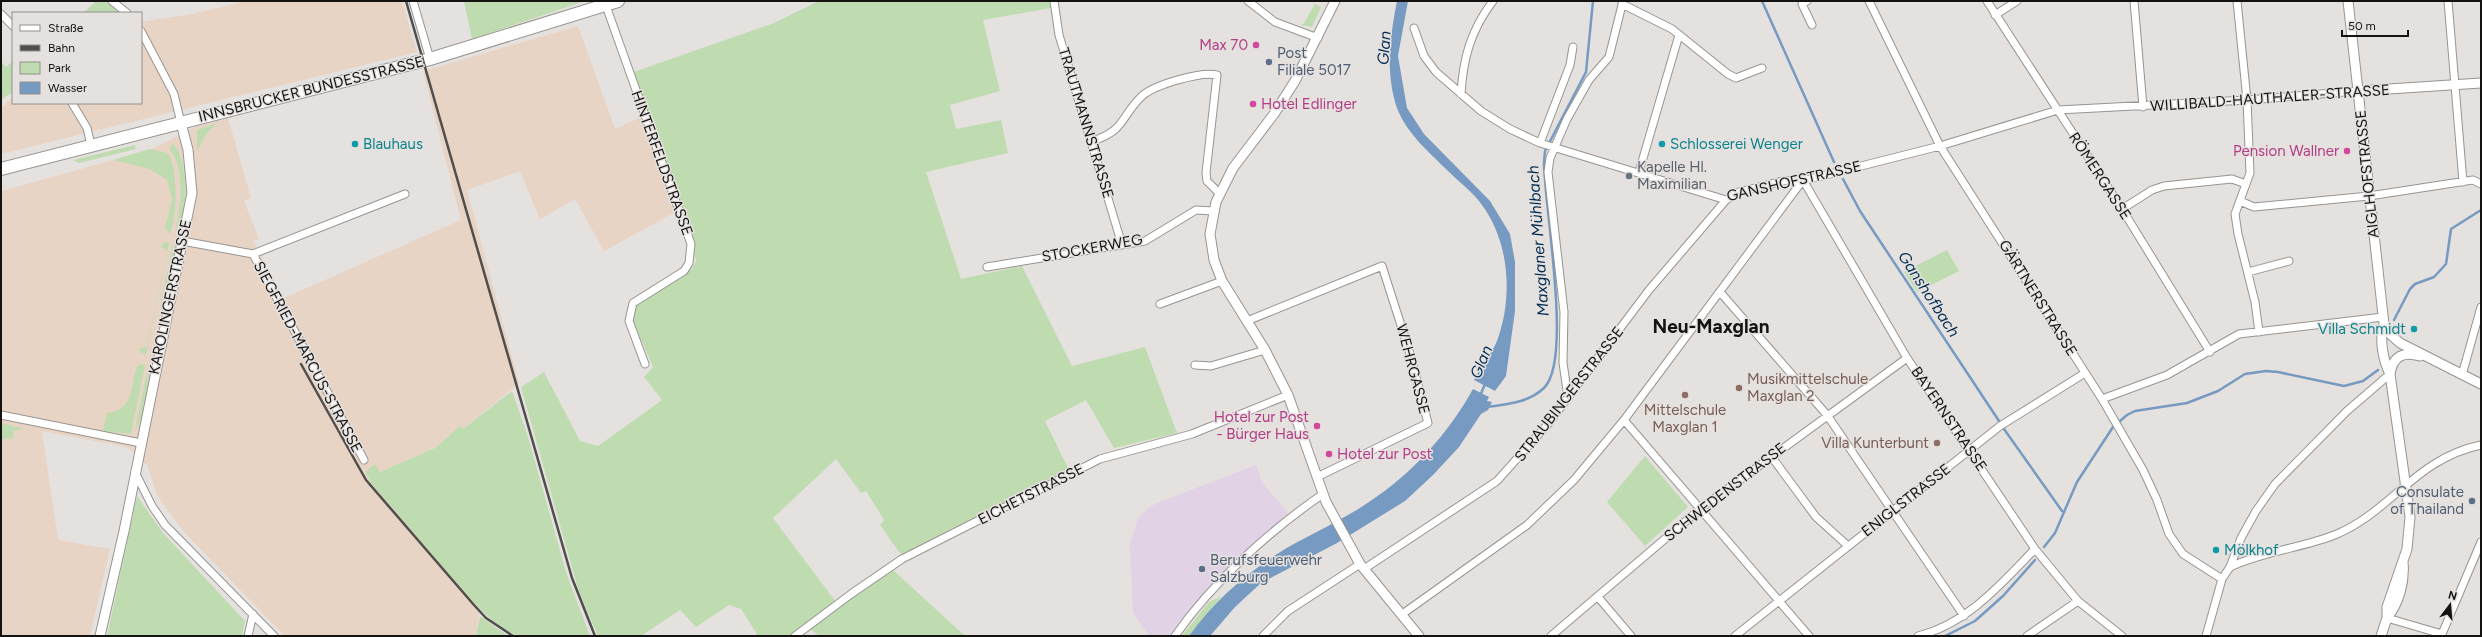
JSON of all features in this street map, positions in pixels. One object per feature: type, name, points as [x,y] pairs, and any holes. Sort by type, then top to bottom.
[{"type":"main road","name":"INNSBRUCKER BUNDESSTRASSE","points":[[1,169],[430,59],[605,3],[618,1]]},
{"type":"street","points":[[112,1],[126,12]]},
{"type":"street","points":[[413,1],[430,59]]},
{"type":"street","name":"TRAUTMANNSTRASSE","points":[[1054,1],[1059,35],[1122,245]]},
{"type":"street","points":[[1248,1],[1275,22],[1318,38]]},
{"type":"street","points":[[1335,1],[1318,38],[1288,92],[1232,168],[1213,211],[1210,234],[1214,260],[1222,281],[1265,350],[1288,395],[1322,494],[1335,520],[1362,566],[1419,636]]},
{"type":"street","points":[[1461,94],[1468,47],[1474,30],[1494,1]]},
{"type":"street","points":[[1807,1],[1802,4],[1812,25]]},
{"type":"street","name":"GÄRTNERSTRASSE","points":[[1869,1],[1940,146],[2102,399],[2157,500],[2169,534],[2183,554],[2222,579]]},
{"type":"street","name":"RÖMERGASSE","points":[[1987,1],[2122,209],[2210,352]]},
{"type":"street","points":[[1995,15],[2017,1]]},
{"type":"street","points":[[2134,1],[2143,107]]},
{"type":"street","points":[[2237,1],[2247,100],[2250,173],[2235,214],[2259,332]]},
{"type":"street","name":"AIGLHOFSTRASSE","points":[[2348,1],[2384,320],[2382,331],[2385,365],[2390,374],[2407,484],[2410,517],[2410,536],[2404,562],[2402,582],[2394,608],[2387,618],[2381,636]]},
{"type":"street","points":[[2448,1],[2463,182]]},
{"type":"street","points":[[1547,145],[1589,80],[1609,57],[1622,2],[1672,29],[1728,74],[1736,78],[1762,68]]},
{"type":"street","name":"HINTERFELDSTRASSE","points":[[605,3],[691,244],[689,263],[684,271],[633,303],[628,320],[645,364]]},
{"type":"street","points":[[1,14],[12,25]]},
{"type":"street","name":"GANSHOFSTRASSE","points":[[1414,28],[1429,64],[1480,111],[1510,129],[1547,145],[1639,172],[1726,200],[1739,192],[1783,181],[1803,180],[1940,146],[2058,110]]},
{"type":"street","points":[[142,33],[174,94],[181,123]]},
{"type":"street","points":[[1639,172],[1679,35]]},
{"type":"street","points":[[1568,397],[1563,363],[1564,312],[1548,172],[1547,145],[1570,65],[1573,47]]},
{"type":"street","points":[[1090,142],[1113,132],[1120,126],[1137,101],[1151,90],[1197,75],[1217,75],[1206,173],[1207,181],[1220,193]]},
{"type":"street","name":"WILLIBALD-HAUTHALER-STRASSE","points":[[2058,110],[2143,107],[2358,91],[2481,84]]},
{"type":"street","points":[[73,104],[87,128],[91,145]]},
{"type":"street","name":"KAROLINGERSTRASSE","points":[[100,636],[120,552],[192,193],[188,150],[181,123]]},
{"type":"street","points":[[2122,209],[2152,190],[2164,186],[2232,179],[2246,184]]},
{"type":"street","points":[[1401,615],[1527,525],[1548,507],[1574,480],[1624,420],[1803,180]]},
{"type":"street","name":"BAYERNSTRASSE","points":[[1803,180],[1861,276],[1907,358],[2042,559],[2078,601],[2122,636]]},
{"type":"street","points":[[2240,201],[2254,207],[2369,196],[2473,180],[2481,184]]},
{"type":"street","name":"SIEGFRIED-MARCUS-STRASSE","points":[[182,240],[253,254],[405,194]]},
{"type":"street","name":"STRAUBINGERSTRASSE","points":[[1263,636],[1288,611],[1497,481],[1530,447],[1649,290],[1726,200]]},
{"type":"street","name":"STOCKERWEG","points":[[987,267],[1122,245],[1155,237],[1196,210],[1213,211]]},
{"type":"street","name":"SIEGFRIED-MARCUS-STRASSE","points":[[253,254],[364,460]]},
{"type":"street","points":[[2248,272],[2289,261]]},
{"type":"street","name":"WEHRGASSE","points":[[1247,321],[1382,266],[1408,347],[1428,423],[1317,477]]},
{"type":"street","points":[[1160,304],[1222,281]]},
{"type":"street","points":[[1720,292],[1827,414],[1964,616]]},
{"type":"street","points":[[2462,375],[2481,308]]},
{"type":"street","points":[[2102,399],[2144,385],[2210,352],[2239,334],[2384,320],[2395,339],[2430,359],[2481,384]]},
{"type":"street","points":[[1195,365],[1211,366],[1265,350]]},
{"type":"street","points":[[2206,636],[2222,579],[2230,567],[2241,538],[2256,511],[2275,484],[2347,411],[2390,374],[2394,362],[2401,355],[2410,353],[2430,359]]},
{"type":"street","name":"SCHWEDENSTRASSE","points":[[1552,636],[1700,509],[1827,414],[1907,358]]},
{"type":"street","name":"ENIGLSTRASSE","points":[[1734,636],[1847,545],[2000,426],[2085,373]]},
{"type":"street","name":"EICHETSTRASSE","points":[[795,636],[851,594],[902,559],[1100,459],[1192,434],[1288,395]]},
{"type":"street","points":[[1,415],[141,443]]},
{"type":"street","points":[[1624,420],[1809,636]]},
{"type":"street","points":[[2230,567],[2338,533],[2369,514],[2407,484],[2450,454],[2481,445]]},
{"type":"street","points":[[1771,456],[1816,517],[1847,545]]},
{"type":"street","points":[[135,472],[152,506],[165,525],[274,636]]},
{"type":"street","points":[[1175,636],[1213,590],[1250,554],[1279,527],[1322,494]]},
{"type":"street","points":[[2387,618],[2442,634],[2481,542]]},
{"type":"street","points":[[1918,636],[1964,616],[2001,585],[2036,550]]},
{"type":"street","points":[[1598,597],[1631,636]]},
{"type":"street","points":[[2027,636],[2078,601]]},
{"type":"street","points":[[248,636],[253,614]]},
{"type":"shaded area","points":[[246,1],[402,1],[417,52],[1,154],[1,108],[12,98],[12,104],[142,104],[142,22],[192,14]]},
{"type":"shaded area","points":[[578,26],[615,129],[644,116],[662,154],[683,208],[604,251],[575,199],[540,219],[520,171],[467,190],[519,383],[463,429],[460,426],[435,448],[380,472],[365,472],[372,484],[480,609],[476,636],[285,636],[185,533],[158,497],[147,465],[127,447],[42,431],[58,540],[110,549],[90,636],[1,636],[1,191],[150,150],[195,127],[228,118],[251,198],[244,201],[259,239],[253,241],[284,298],[461,220],[423,71]]},
{"type":"shaded area","points":[[1256,465],[1263,484],[1288,513],[1222,575],[1169,636],[1149,636],[1133,613],[1130,544],[1138,518],[1148,508],[1157,503]]},
{"type":"green space","points":[[96,1],[107,1],[119,12],[84,12]]},
{"type":"green space","points":[[464,1],[585,1],[472,39]]},
{"type":"green space","points":[[819,1],[1050,1],[1051,8],[983,20],[1000,91],[950,105],[956,129],[1001,120],[1008,153],[926,172],[961,279],[1022,266],[1072,366],[1145,347],[1177,433],[1114,448],[1086,400],[1045,421],[1069,470],[902,556],[880,525],[884,520],[866,491],[861,493],[836,459],[773,518],[836,602],[792,636],[758,636],[741,609],[729,605],[696,627],[680,610],[641,636],[598,636],[579,592],[521,387],[544,372],[580,441],[598,446],[662,400],[644,377],[653,367],[632,319],[634,309],[639,301],[692,269],[696,261],[683,208],[628,74],[774,23]]},
{"type":"green space","points":[[1315,4],[1321,7],[1312,27],[1301,25],[1304,23]]},
{"type":"green space","points":[[1,61],[6,67],[12,62],[12,93],[1,100]]},
{"type":"green space","points":[[217,123],[208,132],[197,151],[197,130]]},
{"type":"green space","points":[[172,143],[178,150],[182,160],[185,185],[183,211],[176,230],[180,200],[180,178],[175,158],[170,150]]},
{"type":"green space","points":[[135,145],[136,149],[79,163],[73,160]]},
{"type":"green space","points":[[149,149],[167,153],[171,159],[174,169],[176,192],[174,216],[170,233],[165,229],[172,199],[167,180],[150,169],[113,160]]},
{"type":"green space","points":[[163,243],[169,243],[146,355],[140,352],[140,348],[147,347],[167,251],[161,247]]},
{"type":"green space","points":[[173,244],[175,248],[163,310],[160,309]]},
{"type":"green space","points":[[1947,250],[1959,271],[1917,292],[1904,272]]},
{"type":"green space","points":[[140,364],[145,365],[131,434],[103,431],[107,413],[122,408],[126,403],[132,390],[136,368]]},
{"type":"green space","points":[[148,367],[149,372],[145,400],[140,420],[135,431]]},
{"type":"green space","points":[[512,391],[528,437],[566,572],[590,636],[522,636],[510,632],[497,624],[467,595],[372,484],[365,472],[375,464],[380,472],[435,448],[460,426],[463,429]]},
{"type":"green space","points":[[1,423],[23,429],[13,431],[14,438],[1,440]]},
{"type":"green space","points":[[1645,456],[1688,507],[1645,546],[1607,502]]},
{"type":"green space","points":[[137,496],[163,533],[245,621],[242,636],[107,636]]},
{"type":"green space","points":[[892,569],[965,636],[819,636],[809,628]]},
{"type":"green space","points":[[1222,596],[1189,636],[1182,636],[1209,602]]},
{"type":"green space","points":[[480,616],[508,636],[476,636]]},
{"type":"water","points":[[1397,1],[1408,1],[1398,56],[1407,108],[1424,134],[1490,201],[1510,234],[1515,262],[1515,311],[1506,376],[1495,391],[1474,380],[1495,346],[1502,324],[1507,289],[1503,253],[1491,220],[1482,205],[1470,191],[1419,142],[1401,117],[1397,108],[1391,81],[1390,54],[1392,28]]},
{"type":"water","points":[[1473,389],[1489,397],[1487,401],[1492,402],[1488,410],[1481,414],[1459,447],[1433,475],[1405,501],[1337,543],[1261,583],[1235,607],[1210,636],[1189,636],[1208,612],[1240,581],[1252,572],[1288,547],[1358,509],[1400,479],[1428,452],[1452,422]]},
{"type":"waterway","name":"Maxglaner Mühlbach","points":[[1487,407],[1510,404],[1531,397],[1544,388],[1552,372],[1556,347],[1557,316],[1545,183],[1545,151],[1586,72],[1593,1]]},
{"type":"waterway","name":"Ganshofbach","points":[[1762,1],[1834,162]]},
{"type":"waterway","name":"Ganshofbach","points":[[1843,179],[1860,211],[1999,421]]},
{"type":"waterway","points":[[2394,320],[2410,289],[2415,284],[2434,277],[2446,264],[2451,229],[2481,210]]},
{"type":"waterway","points":[[2044,547],[2055,533],[2077,482],[2113,427],[2127,415],[2135,411],[2187,403],[2218,391],[2245,374],[2266,371],[2278,372],[2344,386],[2363,381],[2378,370]]},
{"type":"waterway","name":"Glan","points":[[1480,396],[1485,384]]},
{"type":"waterway","name":"Ganshofbach","points":[[2004,429],[2062,511]]},
{"type":"waterway","points":[[1945,636],[1975,621],[2003,596],[2035,560]]},
{"type":"railway","points":[[406,1],[572,578],[595,636]]},
{"type":"railway","points":[[301,364],[366,480],[486,618],[513,636]]},
{"type":"place","name":"Max 70","points":[[1256,45]]},
{"type":"place","name":"Post Filiale 5017","points":[[1269,62]]},
{"type":"place","name":"Hotel Edlinger","points":[[1253,104]]},
{"type":"place","name":"Blauhaus","points":[[355,144]]},
{"type":"place","name":"Schlosserei Wenger","points":[[1662,144]]},
{"type":"place","name":"Pension Wallner","points":[[2347,151]]},
{"type":"place","name":"Kapelle Hl. Maximilian","points":[[1629,176]]},
{"type":"place","name":"Villa Schmidt","points":[[2414,329]]},
{"type":"place","name":"Musikmittelschule Maxglan 2","points":[[1739,388]]},
{"type":"place","name":"Mittelschule Maxglan 1","points":[[1685,395]]},
{"type":"place","name":"Hotel zur Post - Bürger Haus","points":[[1317,426]]},
{"type":"place","name":"Villa Kunterbunt","points":[[1937,443]]},
{"type":"place","name":"Hotel zur Post","points":[[1329,454]]},
{"type":"place","name":"Consulate of Thailand","points":[[2472,501]]},
{"type":"place","name":"Mölkhof","points":[[2216,550]]},
{"type":"place","name":"Berufsfeuerwehr Salzburg","points":[[1202,569]]},
{"type":"district","name":"Neu-Maxglan","points":[[1711,326]]}]
